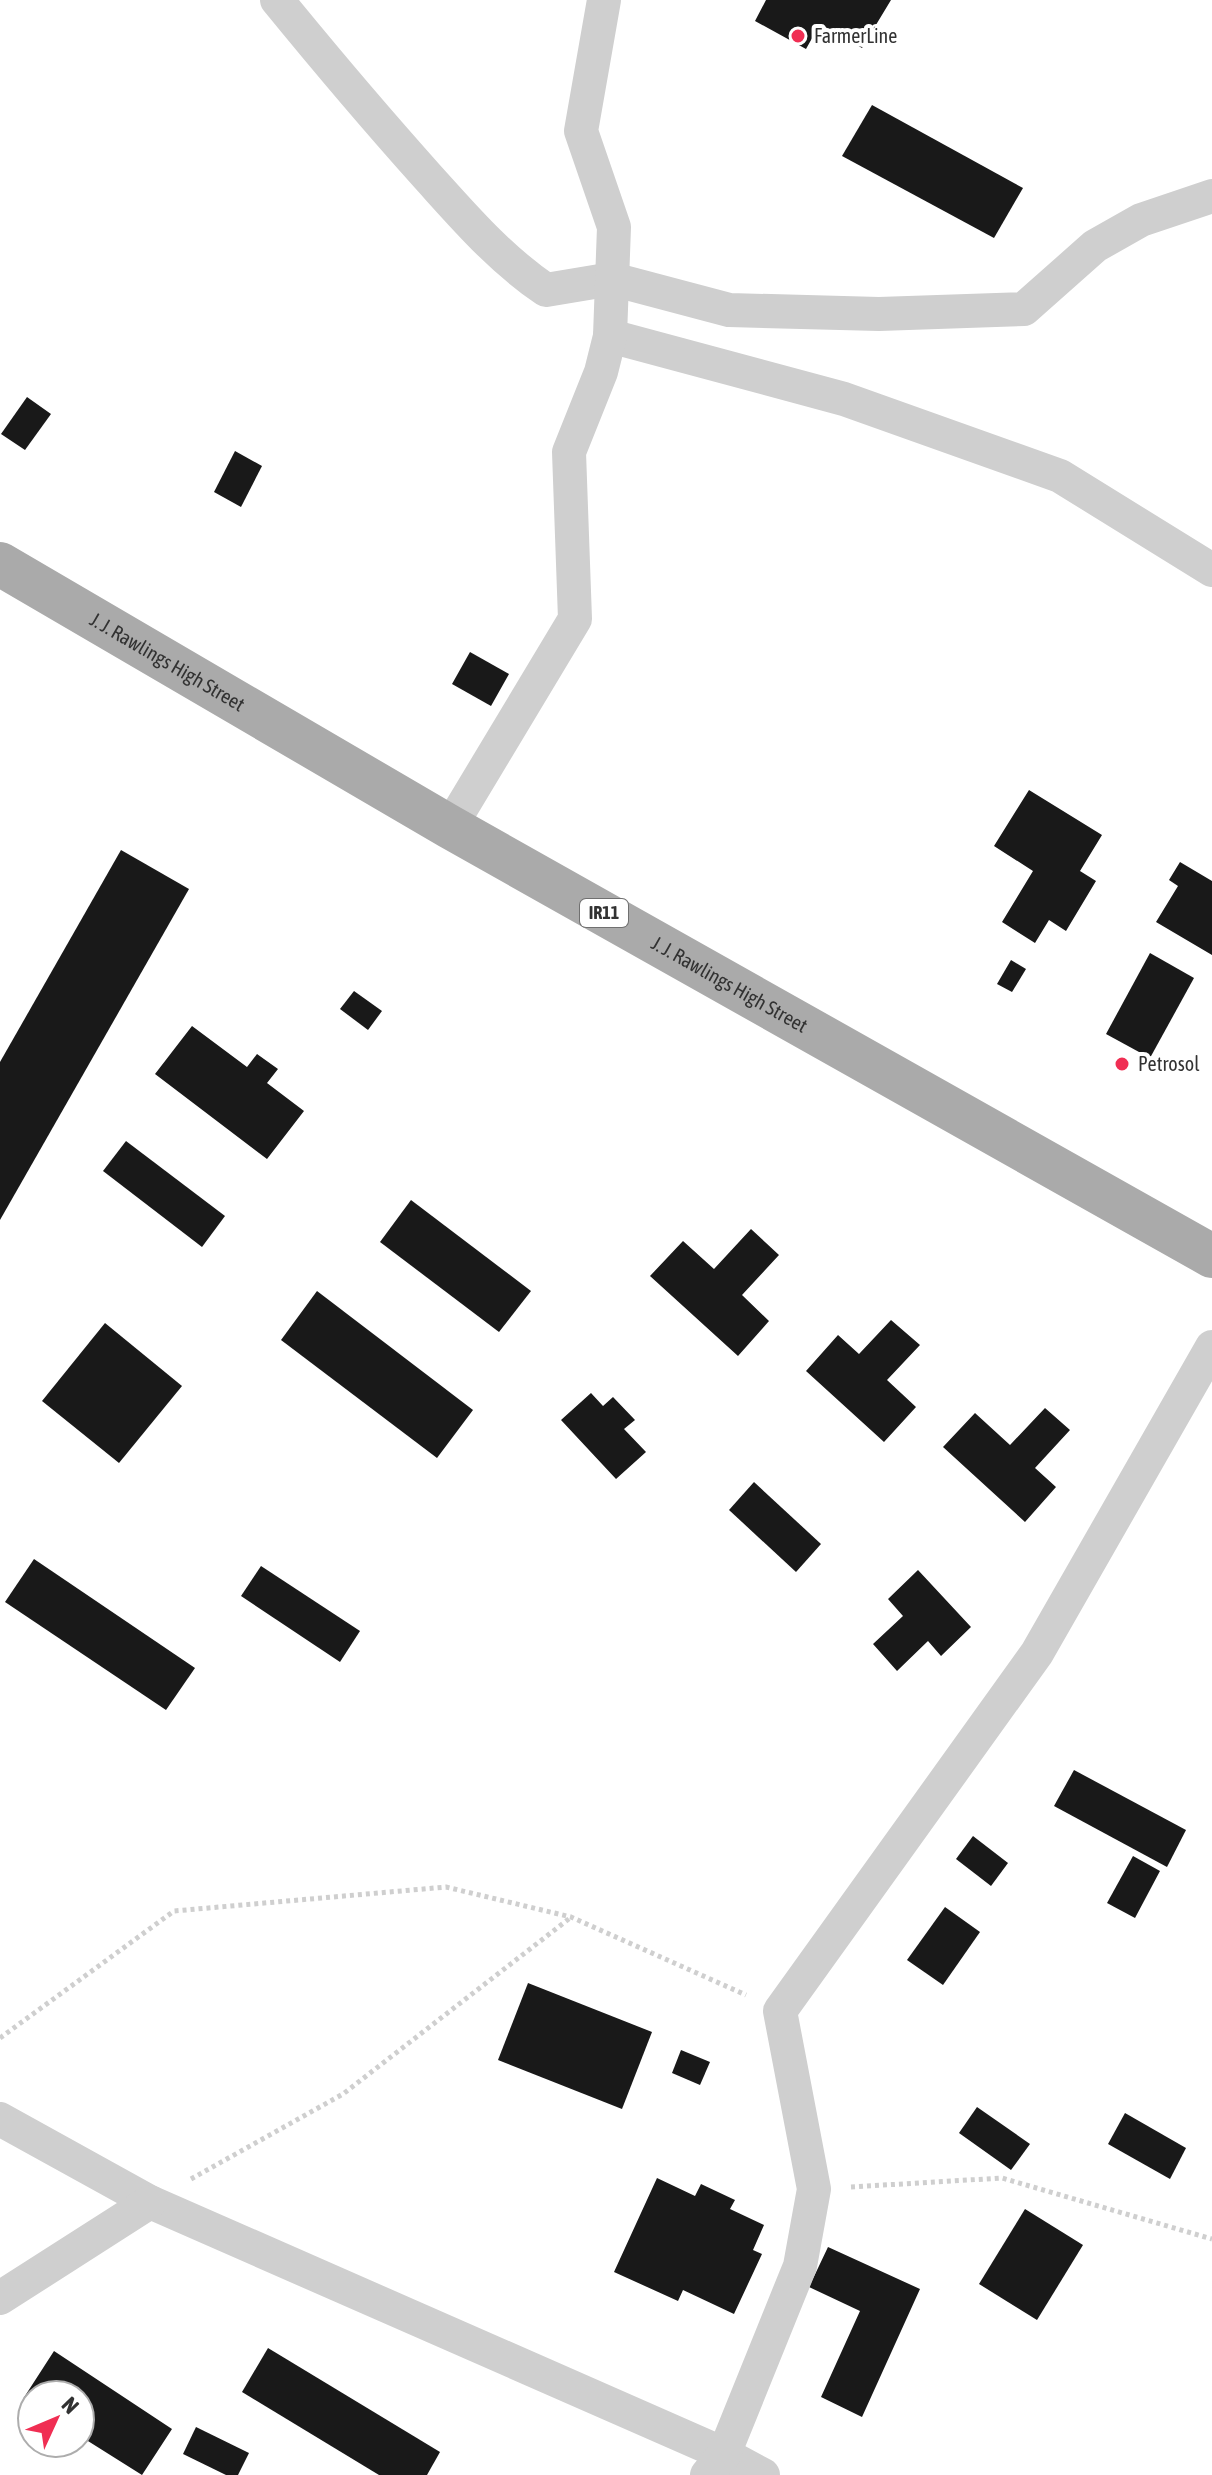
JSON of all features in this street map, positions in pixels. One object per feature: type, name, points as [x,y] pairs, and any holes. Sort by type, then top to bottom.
[{"type":"main road","name":"J. J. Rawlings High Street","points":[[0,564],[450,827],[1212,1256]]},
{"type":"street","points":[[277,0],[367,109],[511,266],[546,290],[612,279],[729,310],[879,314],[1024,309],[1095,246],[1141,220],[1212,196]]},
{"type":"street","points":[[450,827],[575,619],[569,452],[601,372],[610,336],[614,227],[581,131],[604,0]]},
{"type":"street","points":[[610,336],[844,399],[1060,476],[1212,570]]},
{"type":"street","points":[[716,2464],[800,2266],[814,2189],[780,2011],[1037,1653],[1212,1347]]},
{"type":"street","points":[[0,2119],[150,2202],[716,2464],[763,2475]]},
{"type":"street","points":[[0,2298],[150,2202]]},
{"type":"path","points":[[0,2038],[174,1911],[446,1887],[571,1917],[780,2011]]},
{"type":"path","points":[[150,2202],[343,2094],[571,1917]]},
{"type":"path","points":[[814,2189],[1002,2178],[1212,2239]]},
{"type":"building","name":"FarmerLine","points":[[766,0],[891,0],[862,48],[820,24],[806,49],[755,21]]},
{"type":"building","points":[[872,105],[1023,188],[994,238],[842,156]]},
{"type":"building","points":[[27,397],[51,414],[25,450],[1,434]]},
{"type":"building","points":[[235,451],[262,466],[241,507],[214,492]]},
{"type":"building","points":[[470,652],[509,674],[491,706],[452,684]]},
{"type":"building","points":[[1029,790],[1102,835],[1080,871],[1096,881],[1066,931],[1049,920],[1035,943],[1002,922],[1033,871],[994,846]]},
{"type":"building","points":[[121,850],[189,889],[0,1220],[0,1062]]},
{"type":"building","points":[[1180,862],[1212,881],[1212,955],[1156,922],[1178,886],[1169,880]]},
{"type":"building","points":[[1150,953],[1194,978],[1150,1058],[1106,1034]]},
{"type":"building","points":[[1011,960],[1026,969],[1012,992],[997,984]]},
{"type":"building","points":[[354,991],[382,1011],[368,1030],[340,1009]]},
{"type":"building","points":[[192,1026],[247,1067],[257,1054],[278,1069],[267,1083],[304,1111],[267,1159],[155,1074]]},
{"type":"building","points":[[126,1141],[225,1216],[202,1247],[103,1171]]},
{"type":"building","points":[[411,1200],[531,1291],[499,1332],[380,1242]]},
{"type":"building","points":[[751,1229],[779,1255],[742,1295],[769,1321],[738,1356],[650,1276],[683,1241],[714,1269]]},
{"type":"building","points":[[317,1291],[473,1410],[437,1458],[281,1340]]},
{"type":"building","points":[[891,1320],[920,1345],[887,1380],[916,1407],[884,1442],[806,1371],[838,1335],[859,1354]]},
{"type":"building","points":[[105,1323],[182,1386],[119,1463],[42,1401]]},
{"type":"building","points":[[591,1393],[603,1406],[613,1397],[635,1420],[624,1429],[646,1452],[616,1479],[561,1420]]},
{"type":"building","points":[[1045,1408],[1070,1430],[1035,1468],[1056,1487],[1025,1522],[943,1447],[975,1413],[1010,1445]]},
{"type":"building","points":[[754,1482],[821,1544],[796,1572],[729,1510]]},
{"type":"building","points":[[34,1559],[195,1668],[166,1710],[5,1602]]},
{"type":"building","points":[[261,1566],[360,1631],[340,1662],[241,1596]]},
{"type":"building","points":[[918,1570],[971,1627],[941,1656],[928,1641],[897,1671],[873,1644],[903,1616],[888,1599]]},
{"type":"building","points":[[1074,1770],[1186,1830],[1167,1867],[1054,1806]]},
{"type":"building","points":[[973,1836],[1008,1863],[991,1886],[956,1859]]},
{"type":"building","points":[[1133,1856],[1160,1871],[1135,1918],[1107,1903]]},
{"type":"building","points":[[945,1907],[980,1932],[943,1985],[907,1960]]},
{"type":"building","points":[[528,1983],[652,2032],[622,2109],[498,2060]]},
{"type":"building","points":[[681,2050],[710,2062],[700,2085],[672,2073]]},
{"type":"building","points":[[977,2107],[1030,2144],[1011,2170],[959,2133]]},
{"type":"building","points":[[1125,2113],[1186,2148],[1170,2179],[1108,2144]]},
{"type":"building","points":[[657,2178],[695,2196],[701,2184],[735,2200],[730,2209],[764,2225],[753,2250],[762,2254],[734,2314],[683,2290],[678,2301],[614,2272]]},
{"type":"building","points":[[1025,2209],[1083,2245],[1037,2320],[979,2284]]},
{"type":"building","points":[[828,2247],[920,2289],[862,2417],[821,2397],[860,2311],[809,2287]]},
{"type":"building","points":[[268,2348],[440,2452],[427,2475],[379,2475],[242,2392]]},
{"type":"building","points":[[54,2351],[172,2429],[142,2475],[96,2446],[96,2379],[36,2379]]},
{"type":"building","points":[[196,2427],[249,2453],[238,2475],[226,2475],[183,2454]]},
{"type":"place","name":"FarmerLine","points":[[798,36]]},
{"type":"place","name":"Petrosol","points":[[1122,1064]]}]
